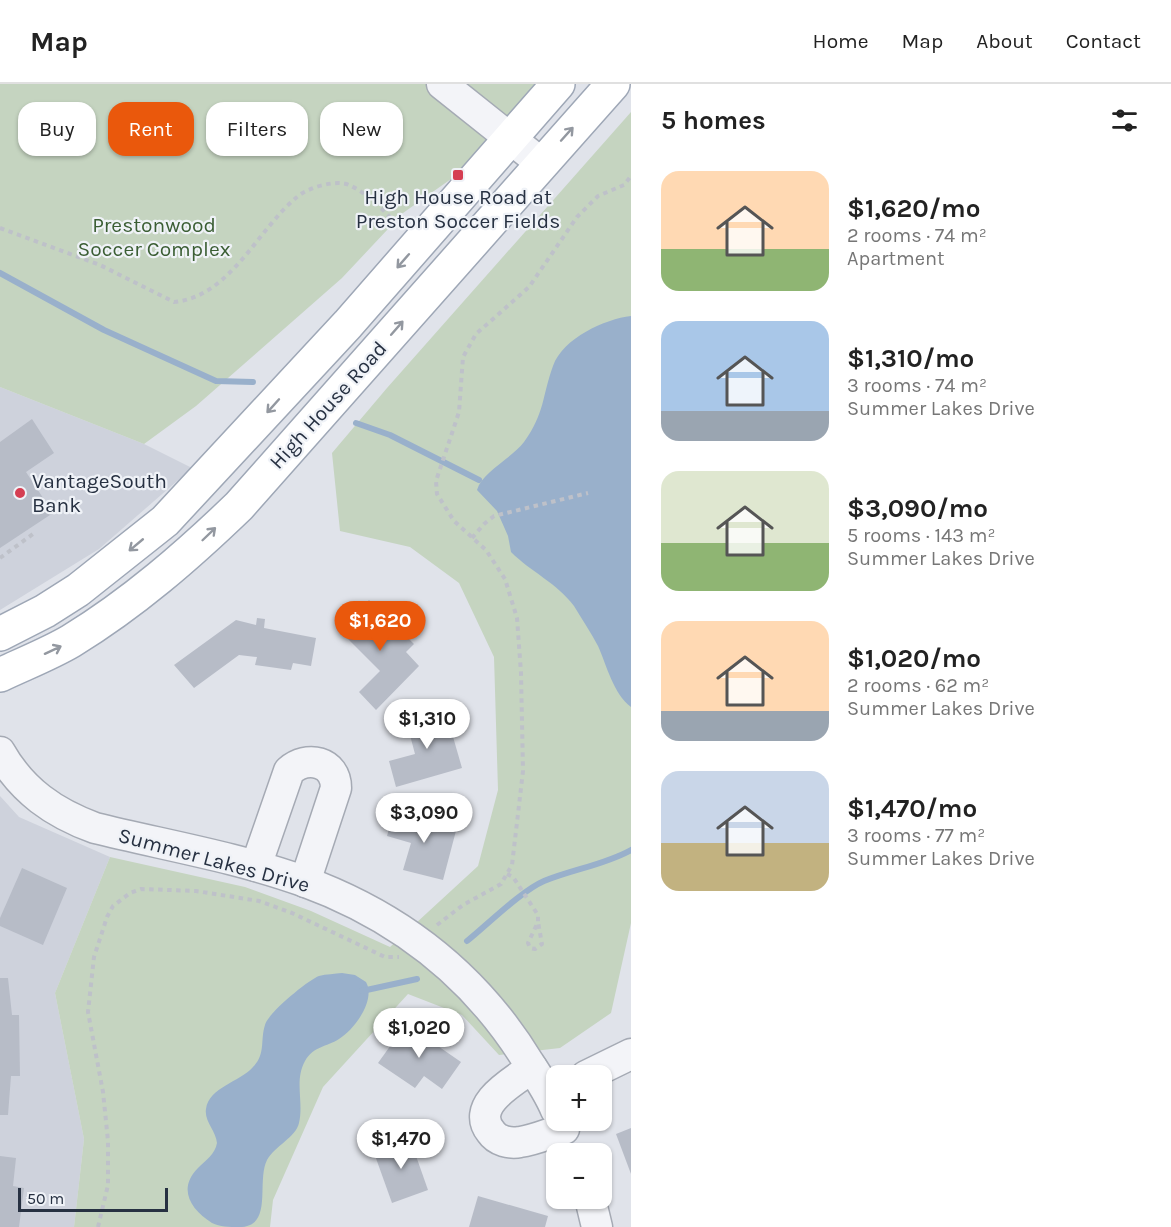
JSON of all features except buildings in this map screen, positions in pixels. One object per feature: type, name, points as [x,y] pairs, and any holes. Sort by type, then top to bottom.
[{"type":"main road","name":"High House Road","points":[[0,634],[45,611],[78,590],[165,521],[340,332],[558,84]]},
{"type":"main road","name":"High House Road","points":[[0,675],[69,642],[143,591],[195,548],[239,506],[613,84]]},
{"type":"street","points":[[442,84],[541,163]]},
{"type":"street","name":"Summer Lakes Drive","points":[[0,752],[32,794],[67,818],[105,830],[256,866],[305,882],[372,911],[438,958],[484,998],[505,1024],[546,1092]]},
{"type":"street","points":[[256,866],[289,771],[298,763],[309,760],[316,762],[331,770],[336,777],[336,788],[305,882]]},
{"type":"street","points":[[608,1065],[631,1054]]},
{"type":"street","name":"Summer Lakes Drive","points":[[532,1068],[492,1100],[485,1112],[486,1125],[501,1141],[520,1143],[546,1125]]},
{"type":"street","points":[[593,1209],[597,1227]]},
{"type":"path","points":[[436,926],[463,906],[501,884],[512,865],[523,771],[521,673],[517,618],[505,579],[486,550],[453,521],[437,494],[436,481],[459,412],[463,357],[476,334],[530,287],[577,217],[598,196],[624,185],[631,176]]},
{"type":"path","points":[[0,228],[100,265],[174,302],[188,301],[205,293],[244,257],[298,196],[334,183],[348,184],[365,195],[398,226]]},
{"type":"path","points":[[472,537],[483,524],[494,516],[588,493]]},
{"type":"path","points":[[0,558],[33,534]]},
{"type":"path","points":[[507,873],[513,877],[538,915],[542,944],[535,949],[530,948],[528,943],[538,922]]},
{"type":"path","points":[[98,1227],[108,1185],[108,1142],[103,1092],[88,1012],[94,957],[106,917],[121,899],[141,889],[166,889],[259,901],[292,913],[384,957],[396,959],[408,953]]},
{"type":"shaded area","points":[[0,387],[144,444],[192,468],[99,549],[0,610]]},
{"type":"shaded area","points":[[0,796],[19,817],[110,857],[55,993],[84,1139],[74,1227],[0,1227]]},
{"type":"green space","name":"Prestonwood Soccer Complex","points":[[0,84],[544,84],[451,179],[403,213],[342,278],[196,406],[144,444],[0,387]]},
{"type":"green space","points":[[631,112],[631,923],[611,1013],[560,1048],[499,1055],[462,1015],[408,994],[323,1087],[273,1200],[270,1227],[74,1227],[84,1139],[55,993],[110,857],[245,887],[311,911],[390,947],[478,866],[498,790],[494,657],[459,583],[410,547],[340,531],[332,453]]},
{"type":"water","points":[[631,316],[631,707],[615,687],[598,646],[574,606],[560,591],[511,552],[508,536],[497,511],[477,490],[485,477],[518,448],[531,432],[540,413],[549,377],[558,356],[575,339],[586,332],[609,321]]},
{"type":"water","points":[[342,973],[355,975],[366,982],[368,997],[366,1005],[357,1021],[345,1034],[316,1050],[305,1061],[300,1076],[299,1123],[294,1133],[267,1160],[264,1169],[262,1202],[257,1220],[250,1225],[239,1227],[212,1223],[198,1212],[189,1199],[188,1191],[188,1184],[192,1176],[212,1154],[217,1143],[207,1118],[208,1101],[257,1062],[267,1020],[280,1006],[319,976]]},
{"type":"waterway","points":[[0,273],[104,330],[216,381],[253,382]]},
{"type":"waterway","points":[[356,423],[390,435],[479,480]]},
{"type":"waterway","points":[[467,941],[515,900],[544,881],[631,850]]},
{"type":"waterway","points":[[362,991],[417,979]]},
{"type":"place","name":"High House Road at Preston Soccer Fields","points":[[458,175]]},
{"type":"place","name":"VantageSouth Bank","points":[[20,493]]}]
